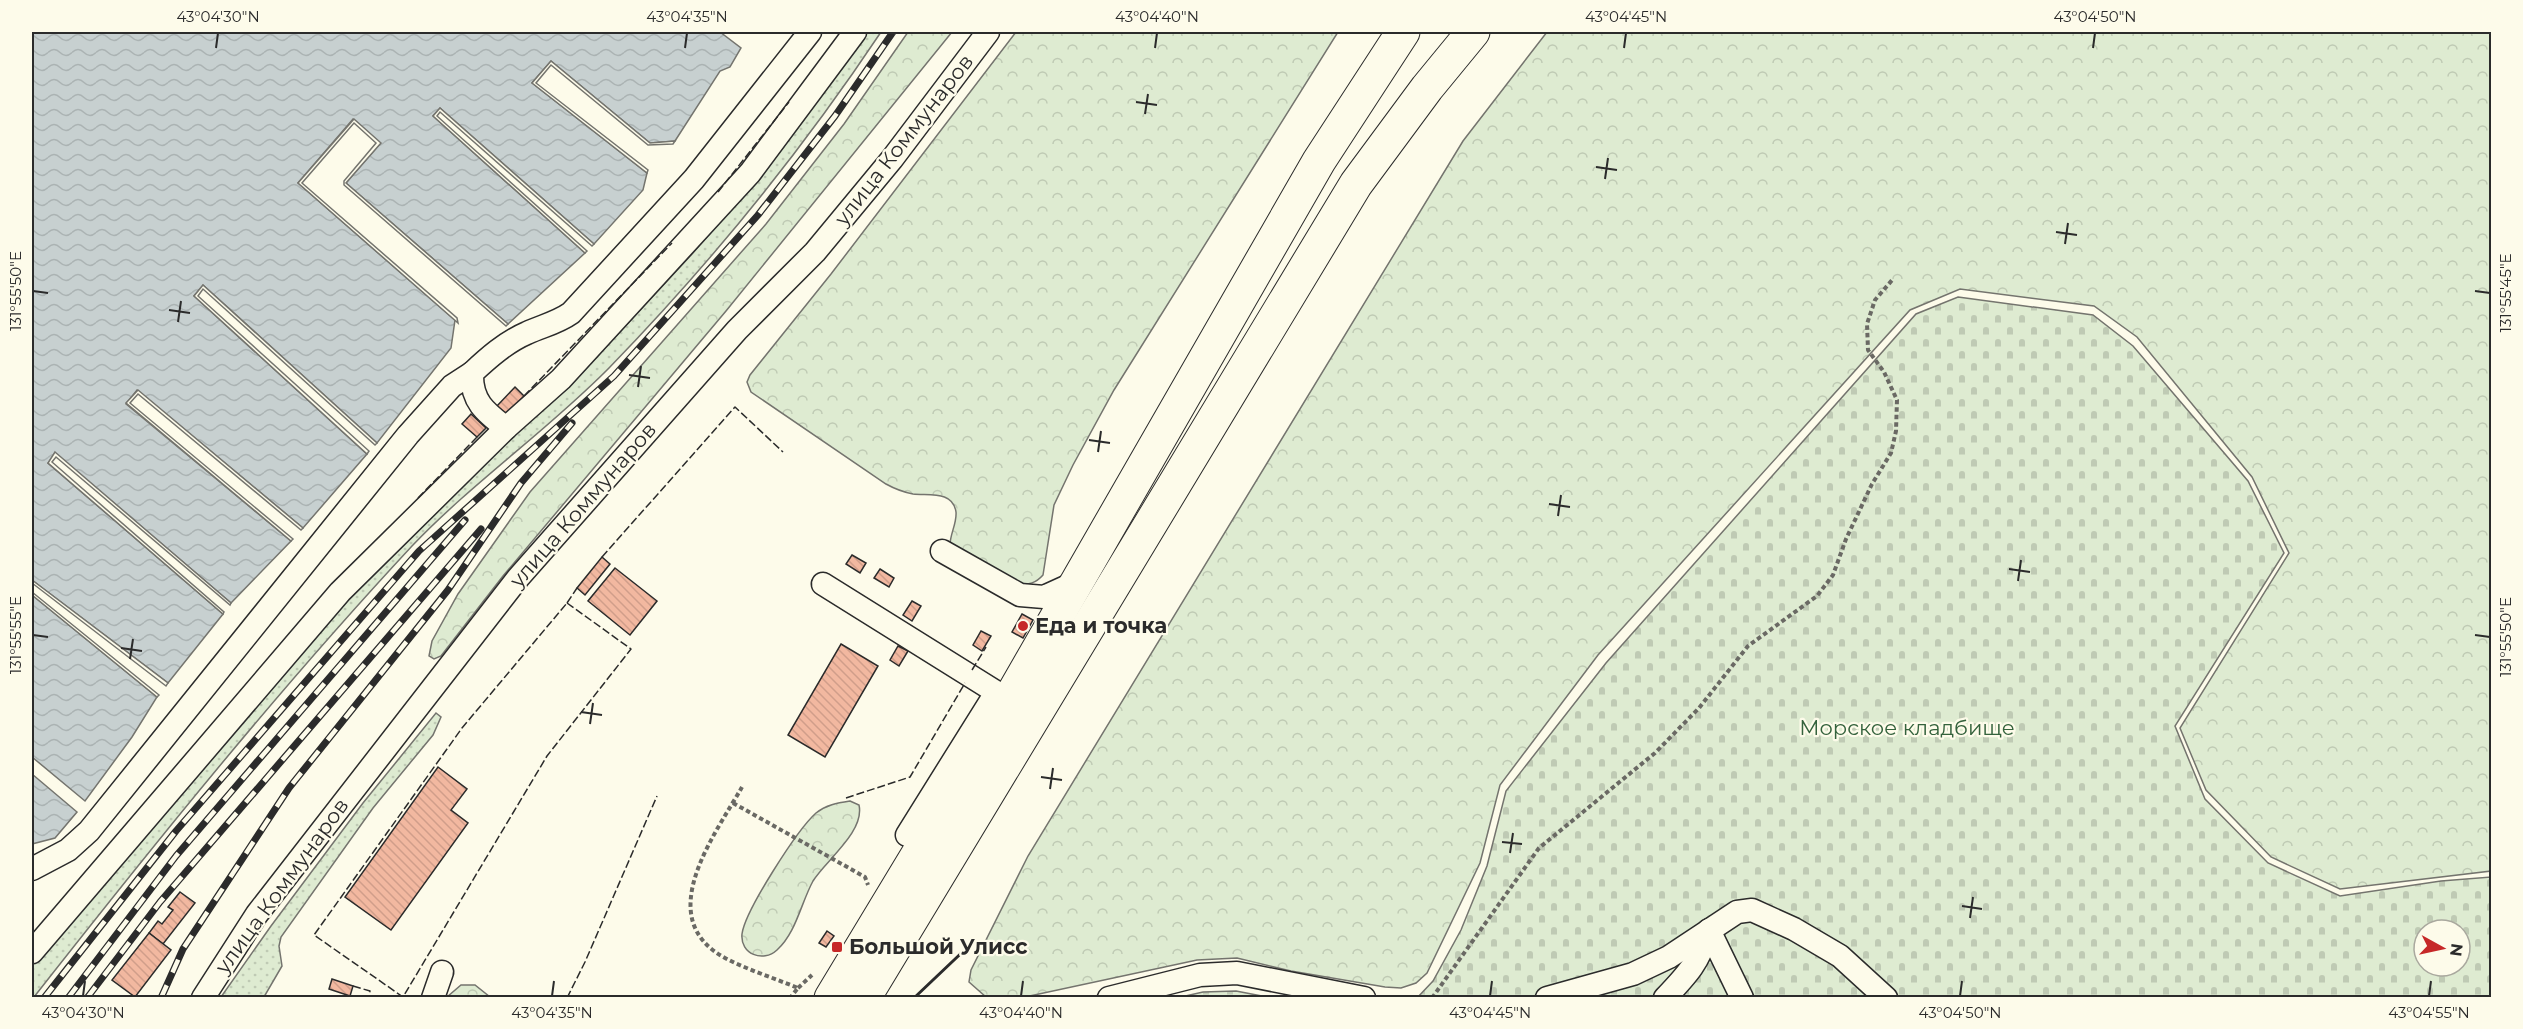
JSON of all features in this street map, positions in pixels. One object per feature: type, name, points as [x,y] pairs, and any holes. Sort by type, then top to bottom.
[{"type":"highway","points":[[823,985],[970,768],[1067,588],[1319,161],[1403,32]]},
{"type":"highway","points":[[864,998],[1356,184],[1427,88],[1473,32]]},
{"type":"street","points":[[32,869],[68,850],[89,831],[408,435],[452,386],[472,374],[491,355],[526,333],[561,321],[571,313],[694,179],[810,32]]},
{"type":"street","points":[[32,952],[340,592],[506,428],[561,379],[750,173],[855,32]]},
{"type":"street","name":"улица Коммунаров","points":[[202,998],[271,895],[518,578],[737,330],[814,252],[892,159],[988,32]]},
{"type":"street","points":[[472,374],[472,390],[480,404],[506,428]]},
{"type":"street","points":[[942,551],[1020,595],[1031,598],[1067,588]]},
{"type":"street","points":[[823,584],[996,692]]},
{"type":"street","points":[[907,835],[996,692],[1067,588]]},
{"type":"street","points":[[1547,998],[1633,974],[1669,957],[1737,912],[1752,910],[1772,918],[1840,956],[1886,998]]},
{"type":"street","points":[[1665,998],[1690,973],[1701,956],[1709,930]]},
{"type":"street","points":[[1709,930],[1742,998]]},
{"type":"street","points":[[433,998],[442,972]]},
{"type":"street","points":[[1109,998],[1200,975],[1237,973],[1364,998]]},
{"type":"path","points":[[1432,998],[1539,848],[1655,753],[1699,708],[1748,646],[1817,596],[1833,574],[1859,511],[1892,453],[1896,432],[1897,400],[1884,372],[1868,350],[1867,324],[1875,300],[1893,279]]},
{"type":"path","points":[[742,787],[691,884],[690,901],[695,926],[709,946],[726,959],[798,988],[823,985]]},
{"type":"path","points":[[733,803],[864,877],[869,887],[866,893]]},
{"type":"path","points":[[790,998],[798,988]]},
{"type":"green space","points":[[866,32],[881,32],[786,164],[718,248],[609,368],[435,523],[362,600],[265,711],[32,998],[32,964],[345,598],[511,436],[568,388],[692,254],[755,182]]},
{"type":"green space","points":[[908,32],[952,32],[726,311],[503,576],[441,656],[434,659],[429,656],[432,641],[458,594],[530,492],[766,224],[844,124]]},
{"type":"green space","points":[[1016,32],[1338,32],[1114,390],[1054,505],[1043,575],[1029,584],[1018,584],[950,545],[956,512],[950,500],[945,497],[909,493],[886,484],[751,392],[747,382],[750,375],[831,274]]},
{"type":"green space","points":[[1547,32],[2491,32],[2491,871],[2340,889],[2271,857],[2206,790],[2180,728],[2289,553],[2252,477],[2137,337],[2094,306],[1960,289],[1910,310],[1598,655],[1500,785],[1480,863],[1427,973],[1416,983],[1401,988],[1385,987],[1291,971],[1237,958],[1197,960],[1025,997],[986,997],[969,982],[971,970],[1028,856],[1463,141]]},
{"type":"green space","name":"Морское кладбище","points":[[1958,297],[2093,315],[2133,346],[2248,481],[2284,553],[2175,726],[2205,799],[2268,863],[2340,896],[2441,881],[2491,877],[2491,997],[1417,998],[1433,981],[1461,930],[1487,866],[1506,791],[1606,663],[1916,314]]},
{"type":"green space","points":[[436,713],[441,717],[433,735],[373,808],[281,937],[279,946],[282,966],[264,997],[221,997],[363,803]]},
{"type":"green space","points":[[850,801],[859,805],[856,825],[843,846],[813,881],[794,926],[784,943],[777,950],[765,956],[749,951],[742,941],[745,923],[785,853],[816,813],[828,806]]},
{"type":"green space","points":[[461,985],[475,985],[490,997],[447,997]]},
{"type":"green space","points":[[1236,991],[1267,997],[1181,997],[1203,992]]},
{"type":"water","points":[[32,32],[720,32],[741,48],[730,67],[720,71],[675,141],[650,143],[551,61],[532,83],[647,173],[643,190],[594,244],[440,108],[433,116],[585,253],[508,324],[346,183],[380,143],[353,119],[298,183],[455,320],[451,348],[377,443],[203,285],[194,296],[367,454],[303,528],[137,390],[126,404],[291,541],[231,603],[55,453],[48,463],[223,614],[168,683],[32,580]]},
{"type":"water","points":[[32,595],[157,697],[132,737],[85,801],[32,757]]},
{"type":"water","points":[[32,774],[77,812],[55,838],[32,844]]},
{"type":"pier","points":[[551,61],[650,143],[675,141],[673,144],[648,145],[551,65],[536,83],[648,170],[647,173],[532,83]]},
{"type":"pier","points":[[440,108],[594,244],[592,246],[440,112],[437,116],[587,251],[585,253],[433,116]]},
{"type":"pier","points":[[354,119],[381,143],[346,183],[508,324],[506,326],[344,185],[344,181],[376,143],[354,123],[302,183],[457,318],[458,323],[298,183]]},
{"type":"pier","points":[[203,285],[377,443],[375,445],[203,289],[198,296],[369,451],[367,454],[194,296]]},
{"type":"pier","points":[[138,390],[303,528],[301,530],[138,394],[130,403],[293,539],[291,541],[126,403]]},
{"type":"pier","points":[[55,452],[231,603],[230,605],[56,457],[52,462],[224,612],[223,614],[48,463]]},
{"type":"pier","points":[[32,580],[168,683],[166,686],[32,583]]},
{"type":"pier","points":[[32,592],[159,695],[157,697],[32,595]]},
{"type":"building","points":[[515,387],[524,396],[507,415],[497,406]]},
{"type":"building","points":[[471,414],[486,428],[477,437],[462,424]]},
{"type":"building","points":[[852,555],[866,563],[860,573],[846,564]]},
{"type":"building","points":[[602,557],[610,564],[585,595],[577,588]]},
{"type":"building","points":[[615,568],[657,601],[630,635],[588,601]]},
{"type":"building","points":[[880,569],[894,578],[889,587],[874,578]]},
{"type":"building","points":[[912,601],[921,606],[912,621],[903,615]]},
{"type":"building","name":"Еда и точка","points":[[1022,614],[1033,620],[1023,638],[1012,632]]},
{"type":"building","points":[[981,631],[991,636],[982,651],[973,645]]},
{"type":"building","points":[[841,644],[878,666],[825,757],[788,735]]},
{"type":"building","points":[[898,646],[908,651],[899,666],[890,660]]},
{"type":"building","points":[[438,767],[467,789],[451,810],[468,823],[391,930],[345,897]]},
{"type":"building","points":[[180,892],[195,903],[163,944],[149,933],[158,921],[162,924],[173,910],[168,907]]},
{"type":"building","points":[[827,931],[834,936],[826,947],[819,943]]},
{"type":"building","points":[[149,933],[171,950],[135,997],[112,980]]},
{"type":"building","points":[[332,979],[353,986],[350,996],[329,989]]},
{"type":"railway","points":[[44,998],[176,831],[419,551],[614,376],[758,215],[835,116],[893,32]]},
{"type":"railway","points":[[161,998],[183,949],[289,788],[448,590],[521,483],[572,423]]},
{"type":"railway","points":[[68,998],[176,856],[465,520]]},
{"type":"railway","points":[[87,998],[160,902],[481,529]]},
{"type":"fence","points":[[718,192],[789,102]]},
{"type":"fence","points":[[524,396],[672,243]]},
{"type":"fence","points":[[602,557],[735,407],[783,452]]},
{"type":"fence","points":[[418,498],[477,437]]},
{"type":"fence","points":[[567,603],[577,588]]},
{"type":"fence","points":[[567,603],[631,649],[547,756],[403,997],[314,935],[462,728],[567,603]]},
{"type":"fence","points":[[972,670],[986,647]]},
{"type":"fence","points":[[846,798],[910,777],[965,683]]},
{"type":"fence","points":[[567,998],[657,796]]},
{"type":"fence","points":[[353,986],[370,991],[368,998]]},
{"type":"wall","points":[[914,998],[973,942]]},
{"type":"place","name":"Еда и точка","points":[[1023,626]]},
{"type":"place","name":"Большой Улисс","points":[[837,947]]}]
